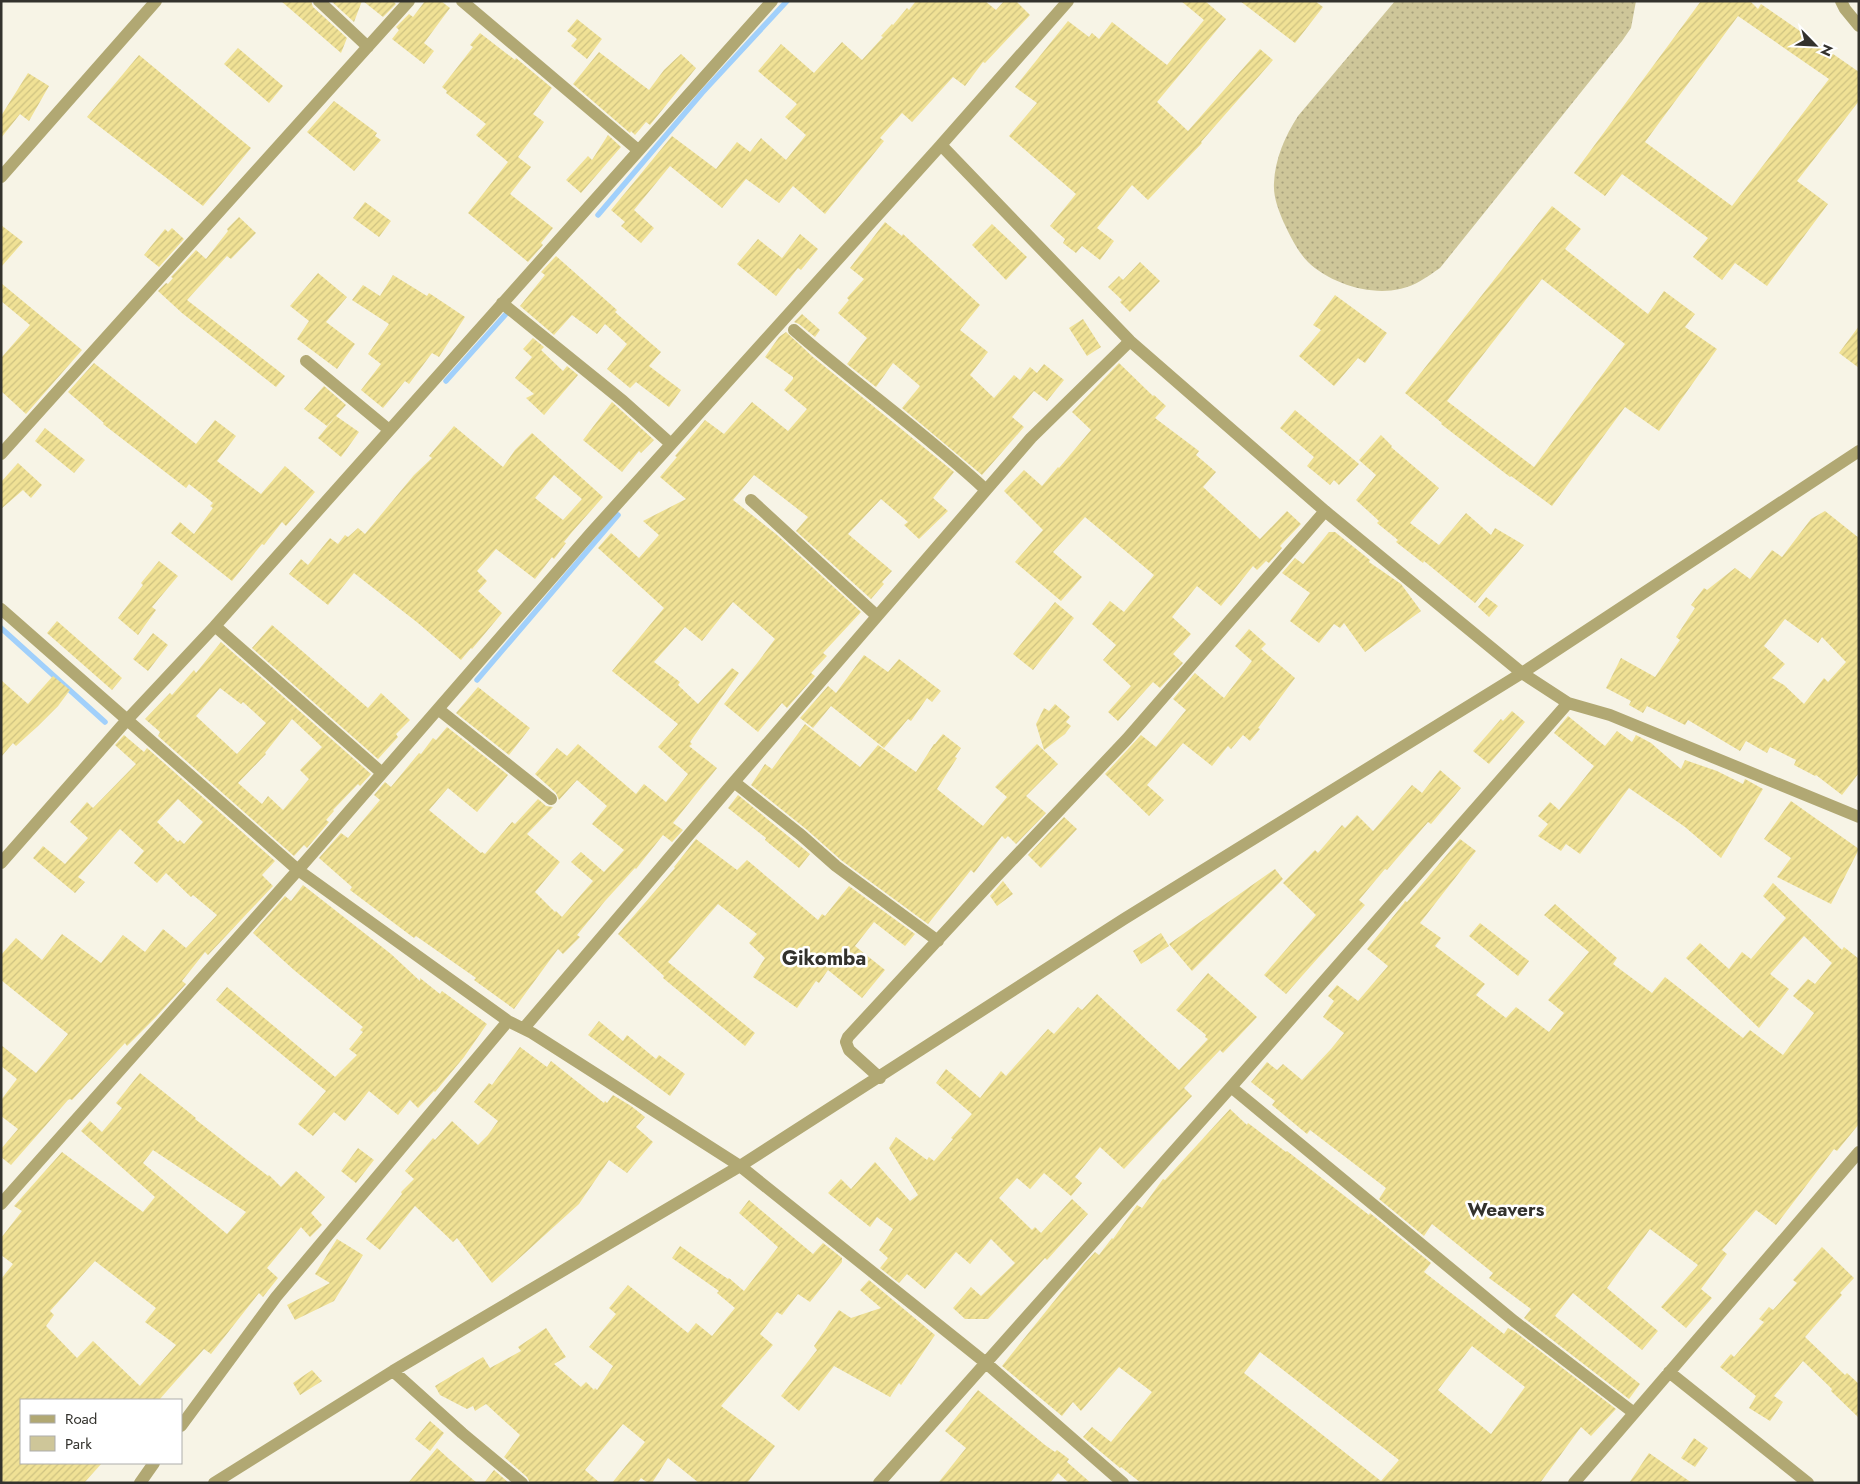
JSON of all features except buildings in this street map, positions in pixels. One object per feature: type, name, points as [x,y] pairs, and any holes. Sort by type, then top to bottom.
[{"type":"street","points":[[1,177],[156,1]]},
{"type":"street","points":[[319,1],[368,47]]},
{"type":"street","points":[[1,454],[409,1]]},
{"type":"street","points":[[462,1],[638,150]]},
{"type":"street","points":[[1,863],[126,721],[215,626],[772,1]]},
{"type":"street","points":[[1,1204],[298,870],[671,444],[1068,1]]},
{"type":"street","points":[[1841,1],[1859,26]]},
{"type":"street","points":[[940,144],[1130,341],[1325,511],[1522,673],[1568,703],[1610,715],[1859,817]]},
{"type":"street","points":[[502,302],[623,401],[671,444]]},
{"type":"street","points":[[794,330],[821,354],[952,458],[986,490]]},
{"type":"street","points":[[524,1028],[1031,438],[1130,341]]},
{"type":"street","points":[[306,361],[388,430]]},
{"type":"street","points":[[214,1483],[393,1371],[740,1166],[880,1078],[1124,919],[1522,673],[1859,451]]},
{"type":"street","points":[[750,500],[877,616]]},
{"type":"street","points":[[880,1078],[849,1050],[846,1042],[996,877],[1127,739],[1325,511]]},
{"type":"street","points":[[1,609],[126,721],[298,870],[508,1022],[524,1028],[740,1166],[986,1364],[1123,1483]]},
{"type":"street","points":[[215,626],[382,773]]},
{"type":"street","points":[[879,1483],[1231,1088],[1568,703]]},
{"type":"street","points":[[438,708],[551,799]]},
{"type":"street","points":[[734,782],[836,866],[938,941]]},
{"type":"street","points":[[182,1425],[276,1297],[508,1022]]},
{"type":"street","points":[[1231,1088],[1514,1320],[1634,1413]]},
{"type":"street","points":[[1574,1483],[1859,1152]]},
{"type":"street","points":[[393,1371],[462,1433],[522,1483]]},
{"type":"street","points":[[1669,1372],[1808,1483]]},
{"type":"street","points":[[140,1483],[153,1464]]},
{"type":"green space","points":[[1395,1],[1636,1],[1631,28],[1622,41],[1440,268],[1411,286],[1388,291],[1376,291],[1339,282],[1327,276],[1304,258],[1278,209],[1274,183],[1276,165],[1282,148],[1298,116]]},
{"type":"waterway","points":[[598,215],[702,93],[787,1]]},
{"type":"waterway","points":[[446,381],[506,314]]},
{"type":"waterway","points":[[477,680],[618,515]]},
{"type":"waterway","points":[[1,628],[105,722]]},
{"type":"district","name":"Gikomba","points":[[824,958]]},
{"type":"district","name":"Weavers","points":[[1506,1209]]}]
